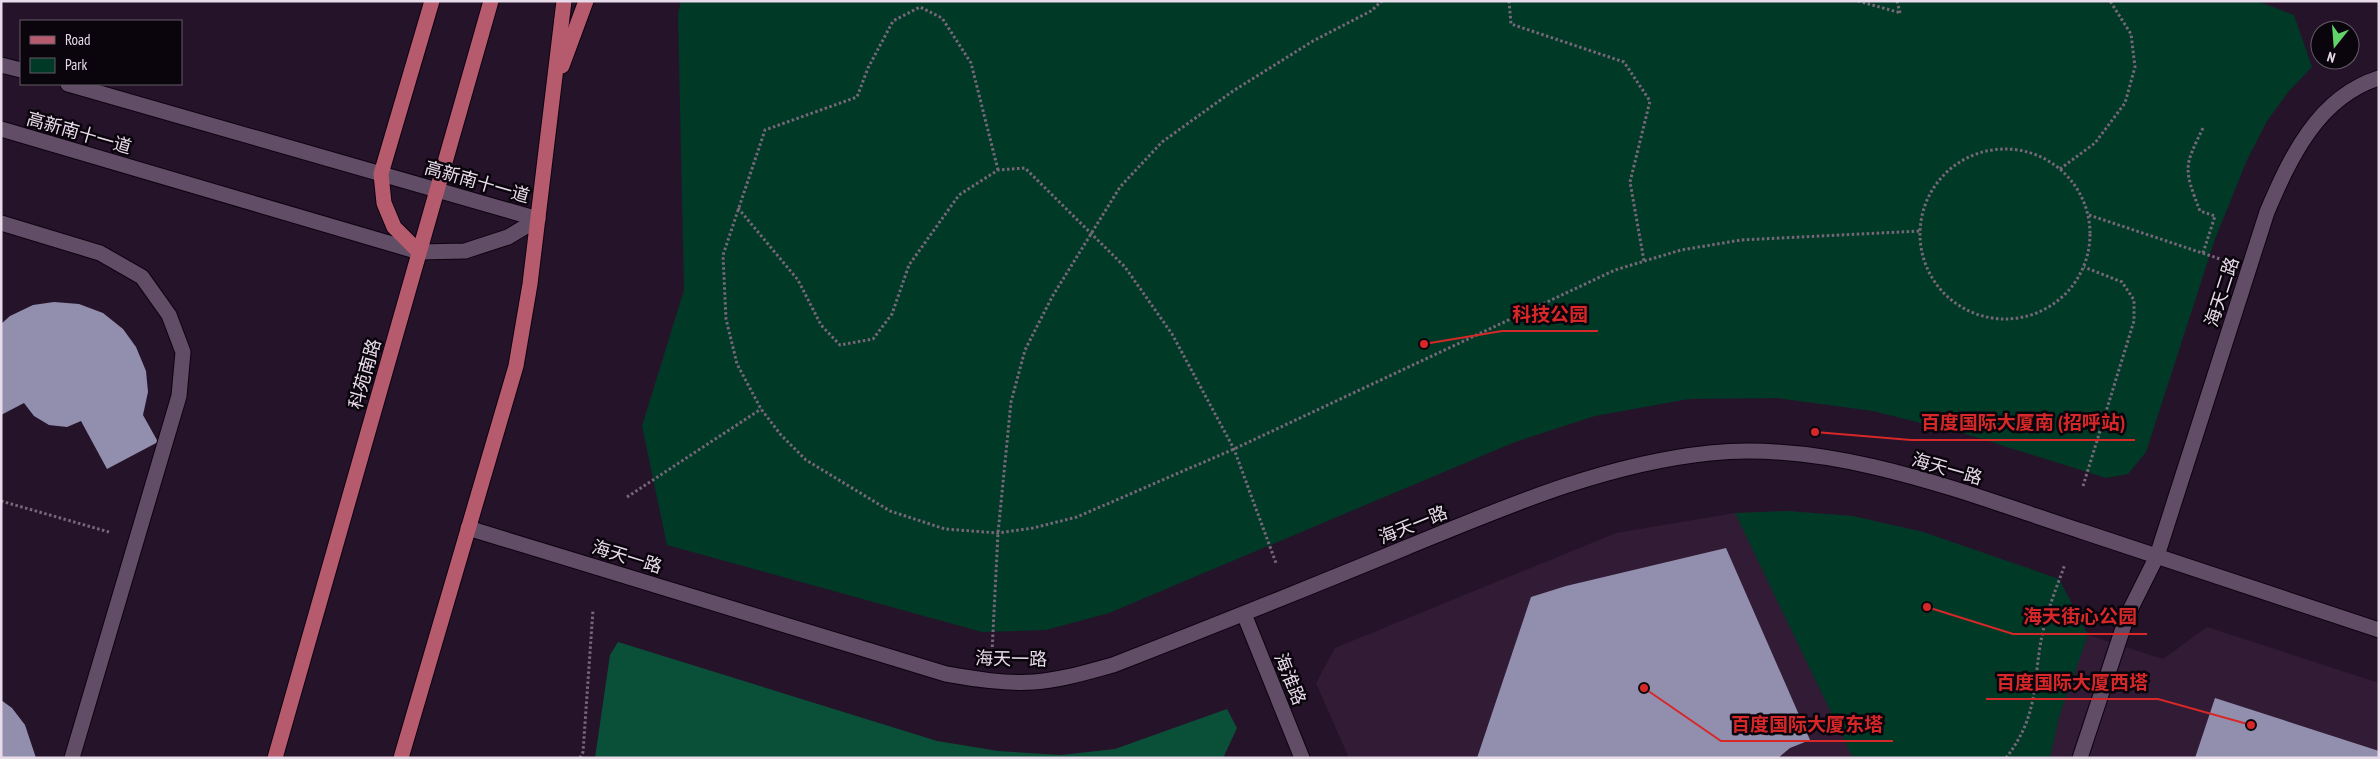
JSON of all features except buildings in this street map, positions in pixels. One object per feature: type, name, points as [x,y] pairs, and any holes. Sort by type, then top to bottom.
[{"type":"main road","points":[[419,252],[394,227],[384,203],[381,174],[432,1]]},
{"type":"main road","name":"科苑南路","points":[[275,758],[490,1]]},
{"type":"main road","points":[[401,758],[517,357],[529,292],[564,1]]},
{"type":"main road","points":[[553,91],[586,1]]},
{"type":"street","points":[[1,65],[20,70]]},
{"type":"street","name":"海天二路","points":[[2080,758],[2127,616],[2157,556],[2267,212],[2301,140],[2333,104],[2350,92],[2379,78]]},
{"type":"street","name":"高新南十一道","points":[[71,85],[538,219]]},
{"type":"street","name":"高新南十一道","points":[[1,129],[419,252],[465,251],[508,237],[538,219]]},
{"type":"street","points":[[1,223],[100,253],[142,277],[169,315],[183,352],[179,396],[72,758]]},
{"type":"street","name":"海天一路","points":[[468,528],[900,662],[946,674],[990,681],[1034,682],[1071,677],[1113,665],[1504,508],[1585,479],[1650,463],[1711,453],[1772,452],[1849,462],[1982,498],[2379,630]]},
{"type":"street","name":"海淮路","points":[[1244,614],[1302,758]]},
{"type":"path","points":[[992,652],[998,533],[1011,402],[1025,350],[1052,298],[1120,187],[1162,142],[1233,91],[1314,41],[1371,11],[1382,1]]},
{"type":"path","points":[[1509,1],[1511,24],[1624,62],[1650,101],[1630,182],[1644,261]]},
{"type":"path","points":[[1858,1],[1901,13],[1897,1]]},
{"type":"path","points":[[2060,169],[2095,143],[2125,104],[2134,67],[2131,34],[2110,1]]},
{"type":"path","points":[[998,170],[971,63],[942,18],[920,7],[893,21],[868,68],[857,97],[765,130],[723,254],[726,319],[737,364],[761,409],[781,435],[806,460],[890,511],[945,529],[998,533],[1033,528],[1077,517],[1234,449],[1615,270],[1644,261],[1681,250],[1741,240],[1920,231]]},
{"type":"path","points":[[2203,253],[2214,216],[2200,211],[2188,180],[2188,159],[2204,126]]},
{"type":"path","points":[[2010,149],[2037,155],[2060,169],[2078,190],[2089,215],[2091,242],[2084,268],[2070,290],[2050,307],[2026,317],[2000,320],[1974,314],[1952,300],[1934,281],[1922,258],[1920,231],[1925,204],[1938,181],[1958,163],[1975,155],[1983,152],[2010,149]]},
{"type":"path","points":[[738,208],[798,280],[821,325],[840,344],[873,339],[892,314],[909,265],[959,195],[998,170],[1025,168],[1125,267],[1172,334],[1234,449],[1276,563]]},
{"type":"path","points":[[2089,215],[2250,268]]},
{"type":"path","points":[[2083,486],[2134,321],[2134,300],[2122,282],[2084,268]]},
{"type":"path","points":[[627,497],[761,409]]},
{"type":"path","points":[[1,501],[136,540]]},
{"type":"path","points":[[2006,758],[2016,744],[2029,718],[2045,623],[2065,564]]},
{"type":"path","points":[[580,758],[583,752],[593,610]]},
{"type":"shaded area","points":[[1788,511],[1853,516],[1923,532],[2059,579],[2088,635],[2163,659],[2207,627],[2379,683],[2379,758],[1349,758],[1316,683],[1335,648],[1616,533],[1735,513]]},
{"type":"green space","points":[[681,1],[2257,1],[2294,15],[2310,61],[2310,69],[2289,91],[2267,121],[2247,160],[2215,239],[2146,452],[2128,474],[2106,478],[1969,435],[1873,411],[1777,398],[1689,399],[1595,416],[1515,442],[1109,613],[1046,630],[982,632],[667,545],[642,426],[684,290],[678,13]]},
{"type":"green space","points":[[1788,511],[1853,516],[1923,532],[2059,579],[2088,635],[2059,717],[2050,758],[1853,758],[1735,513]]},
{"type":"green space","points":[[618,642],[937,741],[998,751],[1061,755],[1115,749],[1227,709],[1237,728],[1223,758],[595,758],[610,655]]},
{"type":"place","name":"科技公园","points":[[1424,344]]},
{"type":"place","name":"百度国际大厦南 (招呼站)","points":[[1815,432]]},
{"type":"place","name":"海天街心公园","points":[[1927,607]]},
{"type":"place","name":"百度国际大厦东塔","points":[[1644,688]]},
{"type":"place","name":"百度国际大厦西塔","points":[[2251,725]]}]
